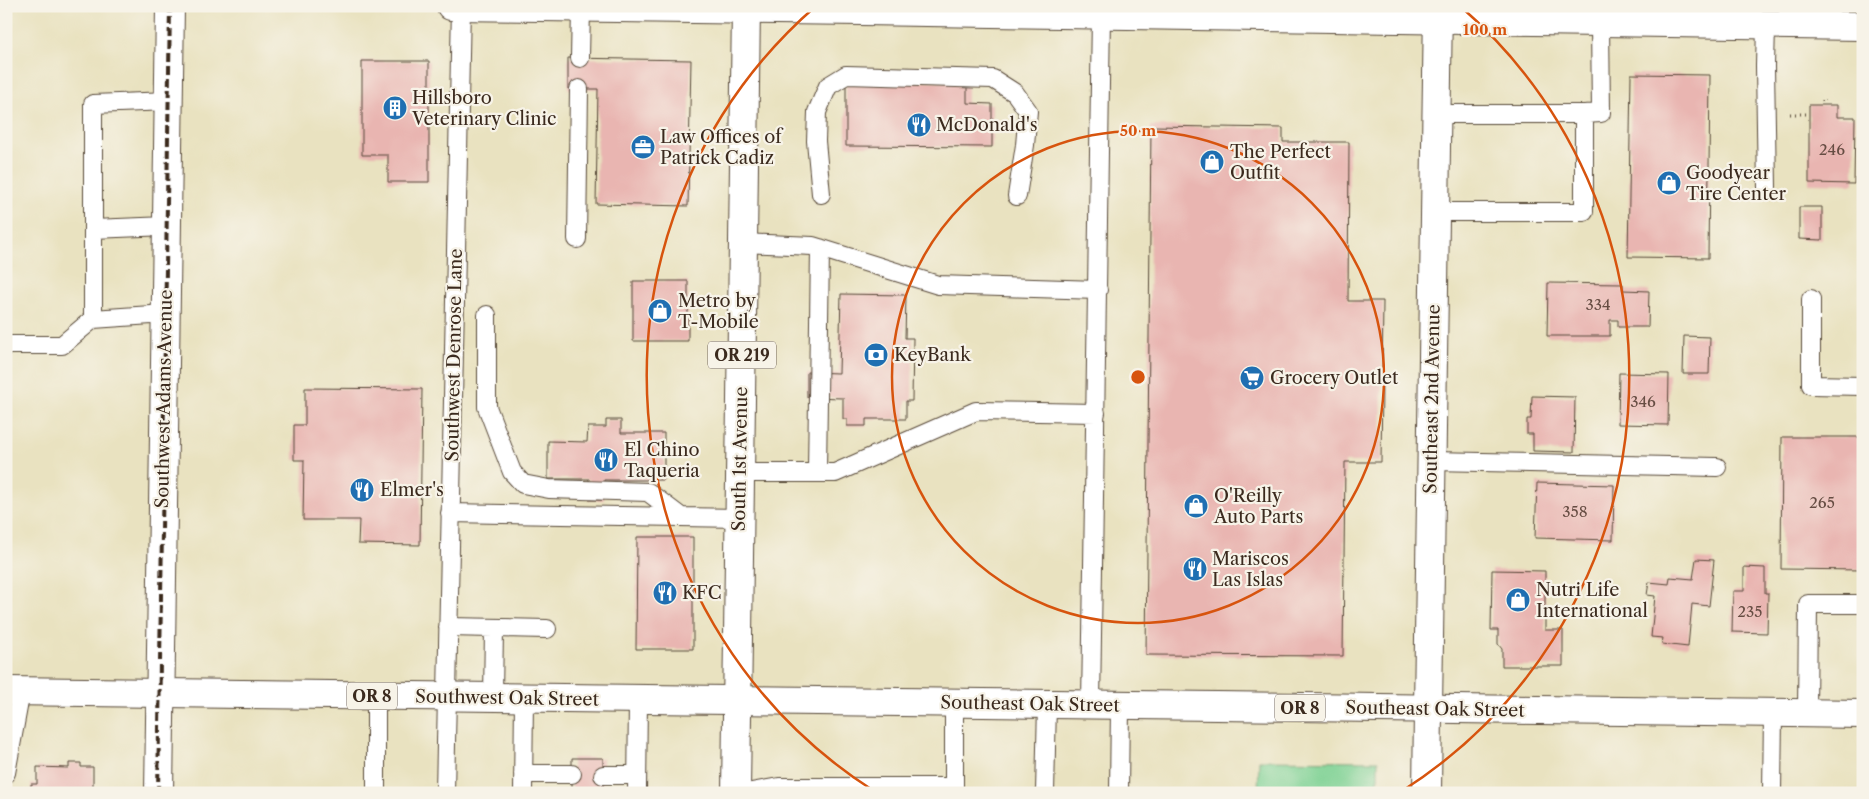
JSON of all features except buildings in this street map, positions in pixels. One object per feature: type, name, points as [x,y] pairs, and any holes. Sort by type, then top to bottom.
[{"type":"main road","name":"Southwest Adams Avenue","points":[[159,793],[170,6]]},
{"type":"main road","points":[[451,6],[746,8],[1101,14],[1438,13],[1600,23],[1863,26]]},
{"type":"main road","name":"South 1st Avenue","points":[[736,793],[746,8]]},
{"type":"main road","name":"Southeast 2nd Avenue","points":[[1427,793],[1438,13]]},
{"type":"main road","name":"Southwest Oak Street","points":[[14,691],[737,701]]},
{"type":"main road","name":"Southeast Oak Street","points":[[737,701],[1863,714]]},
{"type":"lane","name":"Southwest Denrose Lane","points":[[444,793],[461,6]]},
{"type":"lane","points":[[580,58],[581,8]]},
{"type":"lane","points":[[1091,705],[1101,14]]},
{"type":"lane","points":[[1437,114],[1601,113],[1600,23]]},
{"type":"lane","points":[[1766,25],[1767,188]]},
{"type":"lane","points":[[821,194],[816,141],[817,112],[828,86],[846,75],[993,79],[1015,93],[1028,111],[1017,196]]},
{"type":"lane","points":[[576,239],[579,89]]},
{"type":"lane","points":[[93,319],[94,104],[169,101]]},
{"type":"lane","points":[[1435,212],[1584,212],[1584,114]]},
{"type":"lane","points":[[94,229],[167,226]]},
{"type":"lane","points":[[743,243],[813,246],[938,285],[1098,290]]},
{"type":"lane","points":[[817,473],[820,248]]},
{"type":"lane","points":[[1812,298],[1812,385],[1863,386]]},
{"type":"lane","points":[[6,345],[62,345],[93,319],[166,314]]},
{"type":"lane","points":[[488,316],[487,407],[512,472],[523,484],[549,489],[648,492],[681,517]]},
{"type":"lane","points":[[740,473],[835,473],[976,411],[1096,413]]},
{"type":"lane","points":[[1431,461],[1717,467]]},
{"type":"lane","points":[[450,513],[740,518]]},
{"type":"lane","points":[[1807,713],[1808,604],[1863,604]]},
{"type":"lane","points":[[448,627],[547,629]]},
{"type":"lane","points":[[493,697],[494,628]]},
{"type":"lane","points":[[6,773],[14,691]]},
{"type":"lane","points":[[376,696],[376,793]]},
{"type":"lane","points":[[523,793],[524,698]]},
{"type":"lane","points":[[637,793],[638,700]]},
{"type":"lane","points":[[746,793],[778,787],[954,787],[954,703]]},
{"type":"lane","points":[[1045,793],[1047,704]]},
{"type":"lane","points":[[1119,793],[1120,705]]},
{"type":"lane","points":[[1772,793],[1773,713]]},
{"type":"lane","points":[[523,774],[572,774]]},
{"type":"lane","points":[[603,775],[637,775]]},
{"type":"green space","points":[[1259,760],[1378,761],[1378,793],[1258,793]]},
{"type":"railway","points":[[158,793],[170,6]]},
{"type":"place","name":"Hillsboro Veterinary Clinic","points":[[395,108]]},
{"type":"place","name":"McDonald's","points":[[919,125]]},
{"type":"place","name":"Law Offices of Patrick Cadiz","points":[[643,147]]},
{"type":"place","name":"The Perfect Outfit","points":[[1212,162]]},
{"type":"place","name":"Goodyear Tire Center","points":[[1669,183]]},
{"type":"place","name":"Metro by T-Mobile","points":[[660,311]]},
{"type":"place","name":"KeyBank","points":[[876,355]]},
{"type":"place","name":"Grocery Outlet","points":[[1252,378]]},
{"type":"place","name":"El Chino Taqueria","points":[[606,460]]},
{"type":"place","name":"Elmer's","points":[[362,490]]},
{"type":"place","name":"O'Reilly Auto Parts","points":[[1196,506]]},
{"type":"place","name":"Mariscos Las Islas","points":[[1195,569]]},
{"type":"place","name":"KFC","points":[[665,593]]},
{"type":"place","name":"Nutri Life International","points":[[1518,600]]}]
